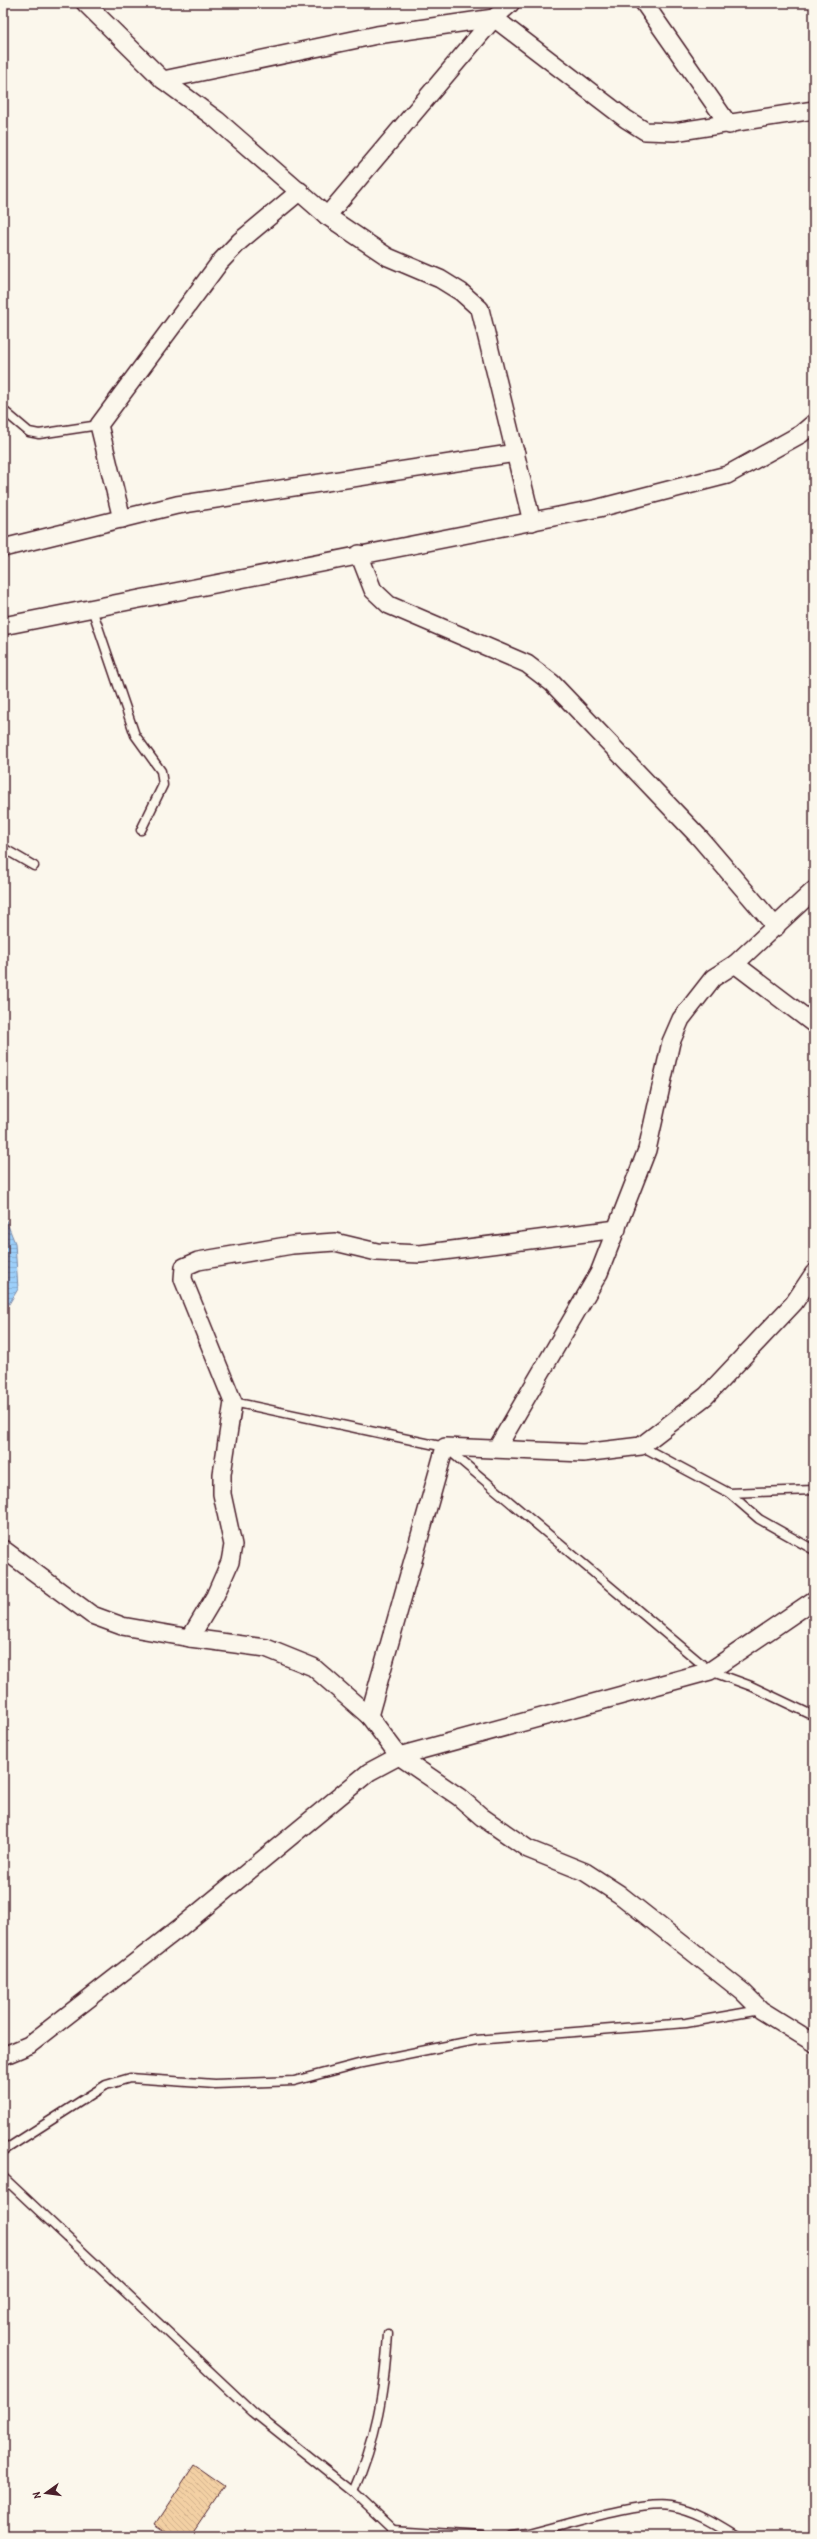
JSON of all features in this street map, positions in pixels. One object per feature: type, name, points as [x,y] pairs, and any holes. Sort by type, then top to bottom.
[{"type":"street","points":[[85,3],[163,80],[216,120],[327,216],[388,257],[440,279],[461,292],[480,309],[532,522]]},
{"type":"street","points":[[327,216],[494,18],[511,3]]},
{"type":"street","points":[[644,3],[729,125]]},
{"type":"street","points":[[163,80],[377,35],[494,18],[626,119],[645,131],[674,132],[729,125],[814,110]]},
{"type":"street","points":[[122,519],[99,425],[220,262],[240,241],[300,192]]},
{"type":"street","points":[[3,626],[359,554],[599,508],[727,475],[808,437],[814,423]]},
{"type":"street","points":[[3,548],[177,506],[516,453]]},
{"type":"street","points":[[359,554],[373,590],[389,605],[526,664],[552,683],[698,836],[776,927]]},
{"type":"street","points":[[497,1448],[599,1273],[647,1150],[671,1042],[681,1019],[692,1002],[713,978],[735,964],[814,890]]},
{"type":"street","points":[[735,964],[814,1024]]},
{"type":"street","points":[[190,1638],[215,1596],[230,1562],[233,1545],[222,1494],[222,1474],[233,1402],[183,1279],[184,1267],[198,1261],[292,1245],[335,1242],[377,1252],[420,1254],[617,1229]]},
{"type":"street","points":[[369,1716],[445,1447],[497,1448],[583,1453],[641,1446],[706,1396],[794,1303],[814,1273]]},
{"type":"street","points":[[3,1549],[92,1615],[122,1626],[190,1638],[266,1648],[313,1667],[369,1716],[399,1756],[459,1797],[482,1817],[528,1849],[585,1872],[619,1894],[743,1992],[761,2010],[814,2043]]},
{"type":"street","points":[[3,2056],[29,2045],[182,1926],[369,1772],[399,1756],[710,1671],[814,1600]]},
{"type":"lane","points":[[3,410],[28,432],[39,434],[99,425]]},
{"type":"lane","points":[[92,609],[135,735],[161,771],[163,785],[141,830]]},
{"type":"lane","points":[[3,848],[34,866]]},
{"type":"lane","points":[[233,1402],[445,1447],[710,1671],[751,1686],[814,1716]]},
{"type":"lane","points":[[641,1446],[729,1493],[764,1522],[814,1550]]},
{"type":"lane","points":[[729,1493],[814,1490]]},
{"type":"lane","points":[[3,2151],[106,2085],[130,2078],[214,2084],[294,2081],[362,2063],[476,2040],[686,2023],[761,2010]]},
{"type":"lane","points":[[3,2177],[254,2412],[353,2492],[393,2533],[480,2536]]},
{"type":"lane","points":[[353,2492],[369,2454],[381,2403],[388,2334]]},
{"type":"lane","points":[[512,2536],[643,2507],[670,2506],[704,2516],[737,2536]]},
{"type":"water","points":[[3,1213],[15,1243],[18,1289],[3,1314]]},
{"type":"building","points":[[194,2465],[224,2486],[190,2536],[173,2536],[155,2524]]}]
